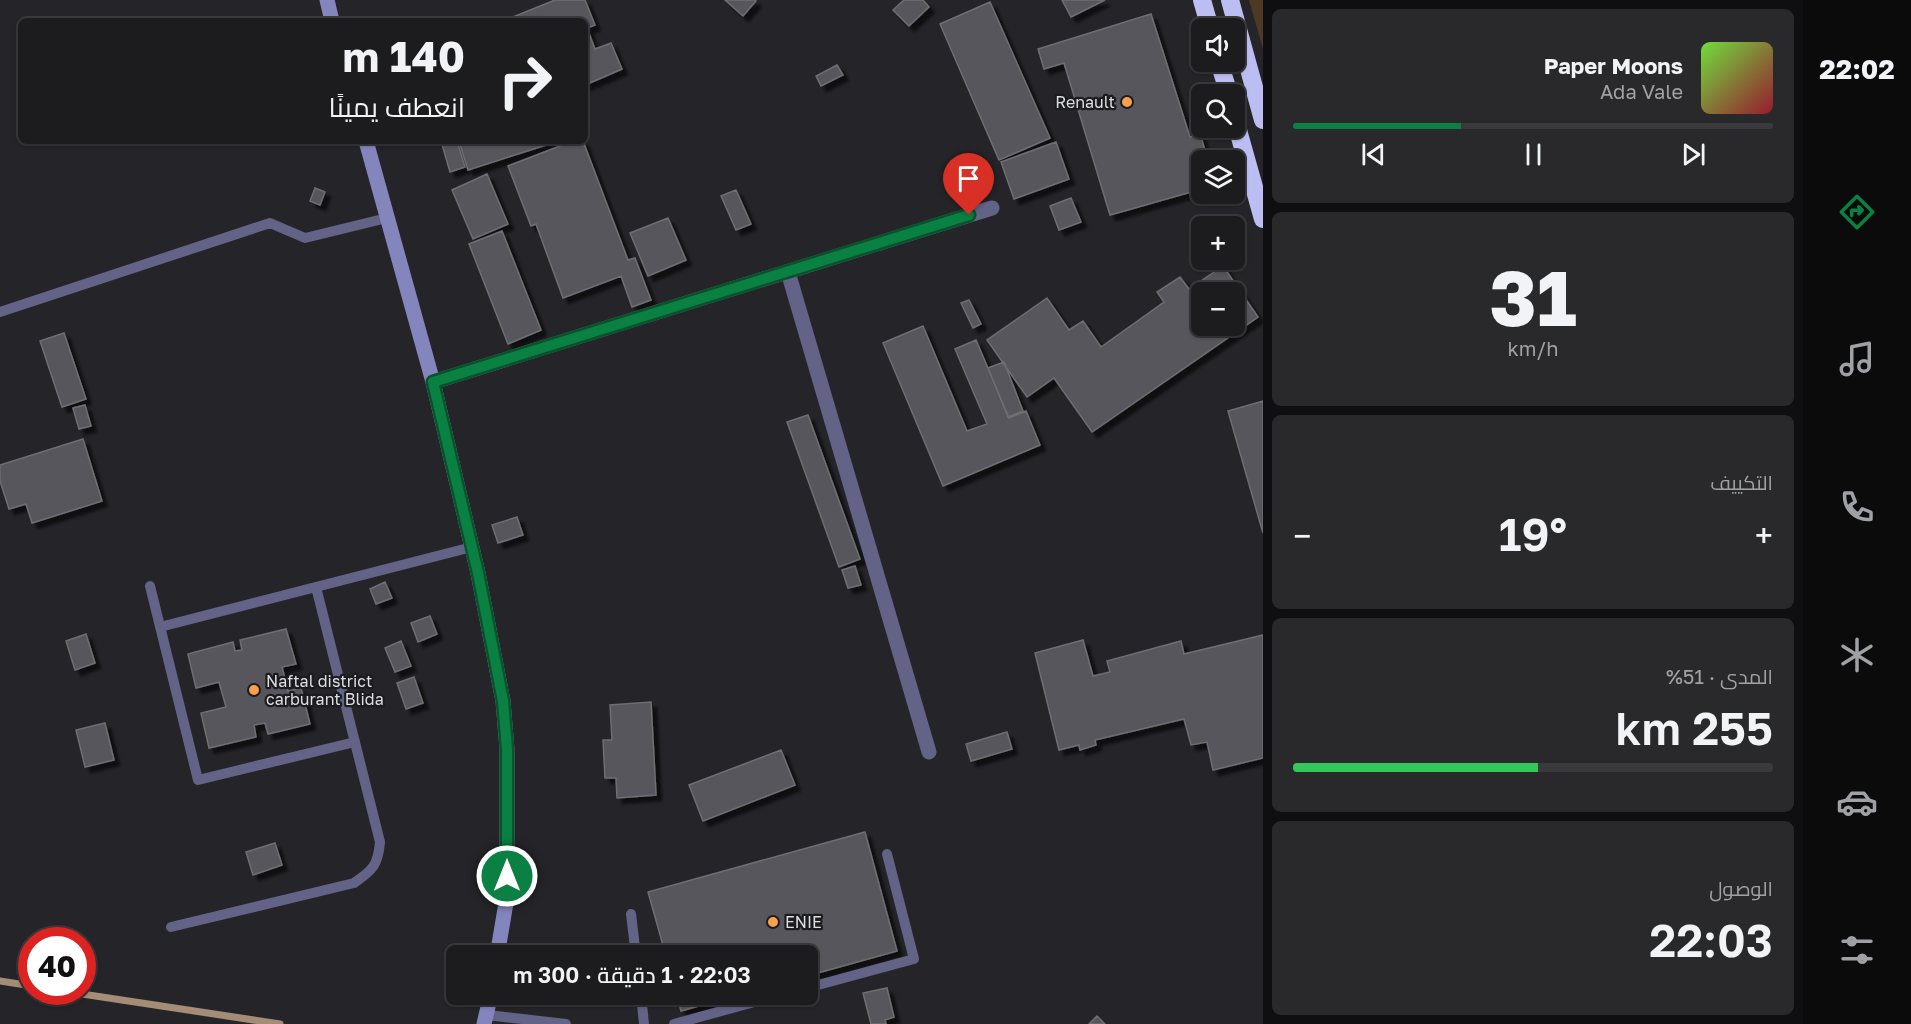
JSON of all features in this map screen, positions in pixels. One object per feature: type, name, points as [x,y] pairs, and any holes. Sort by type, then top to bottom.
[{"type":"highway","points":[[1202,0],[1207,18]]},
{"type":"highway","points":[[1230,0],[1263,120]]},
{"type":"highway","points":[[1240,138],[1263,219]]},
{"type":"street","points":[[327,0],[331,18]]},
{"type":"street","points":[[367,144],[433,382],[472,547],[503,701],[507,749],[507,897],[499,945]]},
{"type":"street","points":[[433,382],[992,208]]},
{"type":"street","points":[[788,272],[929,752]]},
{"type":"lane","points":[[0,312],[270,223],[305,238],[387,218]]},
{"type":"lane","points":[[160,627],[472,547]]},
{"type":"lane","points":[[150,586],[198,780],[355,742]]},
{"type":"lane","points":[[171,927],[354,883],[370,873],[379,859],[380,842],[316,587]]},
{"type":"lane","points":[[818,985],[914,959],[887,854]]},
{"type":"lane","points":[[631,914],[635,945]]},
{"type":"lane","points":[[642,1005],[645,1024]]},
{"type":"lane","points":[[674,1024],[743,1005]]},
{"type":"lane","points":[[486,1019],[566,1024]]},
{"type":"shaded area","points":[[1249,0],[1263,0],[1263,49]]},
{"type":"building","points":[[555,0],[585,0],[595,25],[588,28],[588,18],[510,18]]},
{"type":"building","points":[[725,0],[754,0],[756,1],[743,16]]},
{"type":"building","points":[[904,0],[923,0],[929,7],[909,26],[893,10]]},
{"type":"building","points":[[1062,0],[1105,0],[1071,17]]},
{"type":"building","points":[[990,2],[1050,138],[999,160],[940,24]]},
{"type":"building","name":"Renault","points":[[1151,14],[1190,137],[1201,138],[1205,150],[1191,150],[1191,192],[1110,215],[1064,63],[1044,69],[1038,49]]},
{"type":"building","points":[[588,31],[595,49],[611,43],[622,69],[588,84]]},
{"type":"building","points":[[837,65],[843,75],[821,86],[816,76]]},
{"type":"building","points":[[1056,142],[1069,179],[1014,199],[1001,162]]},
{"type":"building","points":[[442,144],[458,144],[465,167],[450,172]]},
{"type":"building","points":[[460,144],[550,144],[468,170]]},
{"type":"building","points":[[565,144],[584,144],[628,260],[635,258],[651,300],[632,307],[621,276],[563,298],[536,224],[531,226],[508,166]]},
{"type":"building","points":[[487,174],[508,224],[473,239],[452,190]]},
{"type":"building","points":[[315,188],[325,192],[320,205],[310,201]]},
{"type":"building","points":[[736,190],[751,224],[736,230],[721,196]]},
{"type":"building","points":[[1071,198],[1081,222],[1059,230],[1050,206]]},
{"type":"building","points":[[668,218],[686,260],[648,276],[630,233]]},
{"type":"building","points":[[502,231],[541,330],[508,344],[469,244]]},
{"type":"building","points":[[1217,270],[1226,270],[1234,282],[1199,282]]},
{"type":"building","points":[[1180,277],[1189,289],[1191,288],[1191,336],[1231,336],[1092,432],[1054,378],[1027,397],[987,340],[1047,298],[1069,330],[1083,321],[1101,347],[1164,302],[1157,292]]},
{"type":"building","points":[[1245,298],[1258,317],[1245,326]]},
{"type":"building","points":[[969,300],[981,324],[973,328],[961,303]]},
{"type":"building","points":[[923,326],[967,431],[987,424],[955,349],[976,340],[1009,418],[1026,411],[1040,445],[943,486],[883,343]]},
{"type":"building","points":[[64,333],[86,399],[62,407],[40,341]]},
{"type":"building","points":[[1004,362],[1023,411],[1008,417],[988,368]]},
{"type":"building","points":[[1263,401],[1263,533],[1228,411]]},
{"type":"building","points":[[85,405],[91,426],[79,429],[73,408]]},
{"type":"building","points":[[808,415],[860,559],[839,567],[787,422]]},
{"type":"building","points":[[83,439],[102,501],[32,523],[26,504],[9,509],[0,481],[0,465]]},
{"type":"building","points":[[517,517],[523,535],[498,543],[492,525]]},
{"type":"building","points":[[855,566],[861,585],[848,588],[842,570]]},
{"type":"building","points":[[385,582],[392,598],[376,604],[370,589]]},
{"type":"building","points":[[430,616],[437,634],[418,642],[411,623]]},
{"type":"building","name":"Naftal district carburant Blida","points":[[286,629],[296,664],[282,667],[288,691],[301,688],[310,724],[268,734],[265,723],[254,725],[256,737],[209,748],[201,713],[226,707],[219,682],[196,688],[188,654],[233,642],[235,651],[242,650],[240,640]]},
{"type":"building","points":[[86,634],[95,663],[75,670],[66,641]]},
{"type":"building","points":[[1263,635],[1263,758],[1213,770],[1207,742],[1191,745],[1184,719],[1095,740],[1096,745],[1080,750],[1079,745],[1059,750],[1035,653],[1083,640],[1093,676],[1110,672],[1107,661],[1181,641],[1184,654]]},
{"type":"building","points":[[401,641],[411,666],[395,672],[385,648]]},
{"type":"building","points":[[414,677],[423,703],[406,709],[397,683]]},
{"type":"building","points":[[651,702],[656,795],[617,798],[616,778],[605,778],[603,740],[612,740],[610,705]]},
{"type":"building","points":[[105,723],[114,760],[85,767],[76,730]]},
{"type":"building","points":[[1007,732],[1012,749],[971,761],[966,744]]},
{"type":"building","points":[[781,750],[795,785],[703,821],[689,785]]},
{"type":"building","name":"ENIE","points":[[865,832],[897,951],[818,973],[818,945],[663,945],[648,892]]},
{"type":"building","points":[[275,843],[282,865],[253,875],[246,852]]},
{"type":"building","points":[[887,988],[894,1017],[885,1020],[886,1024],[871,1024],[863,993]]},
{"type":"building","points":[[679,1005],[702,1005],[681,1011]]},
{"type":"building","points":[[1097,1016],[1105,1024],[1089,1024]]},
{"type":"waterway","points":[[0,981],[18,984]]},
{"type":"waterway","points":[[96,996],[280,1024]]},
{"type":"place","name":"Renault","points":[[1127,102]]},
{"type":"place","name":"Naftal district carburant Blida","points":[[254,690]]},
{"type":"place","name":"ENIE","points":[[773,922]]},
{"type":"route","points":[[507,876],[507,749],[503,701],[478,573],[433,382],[969,215]]}]
